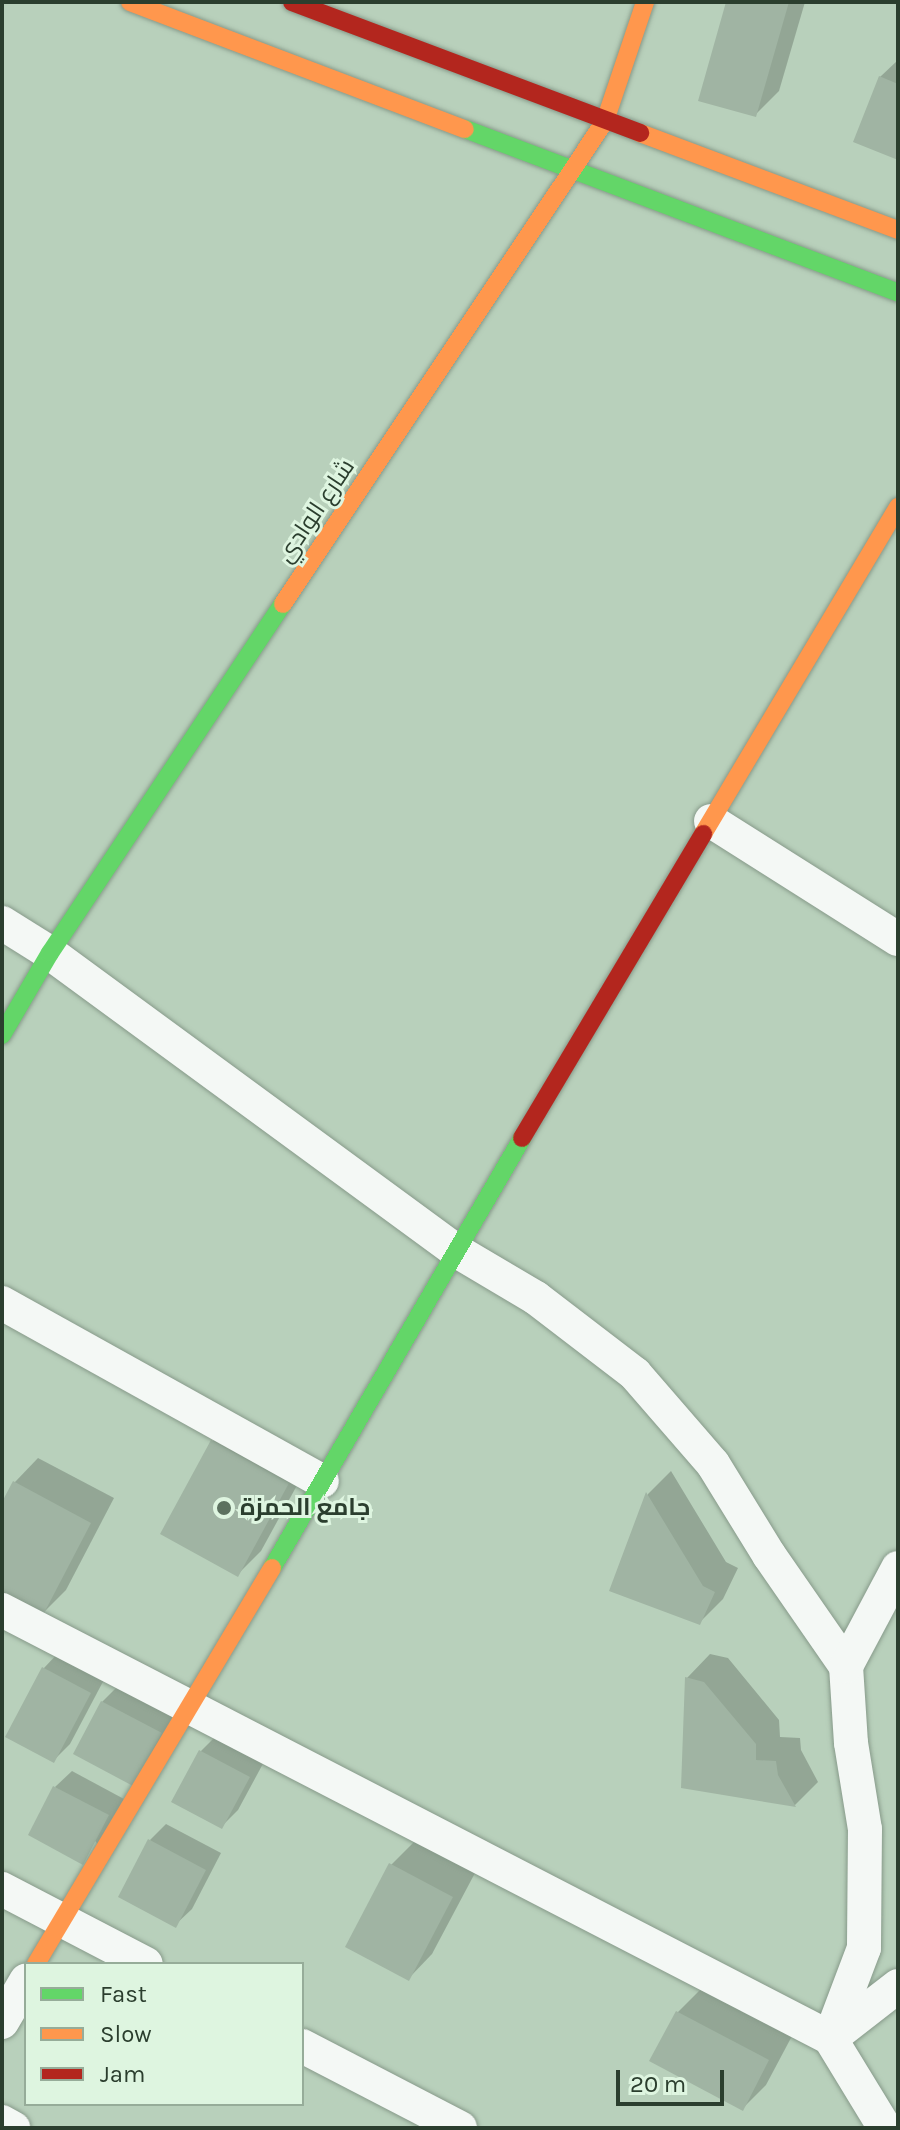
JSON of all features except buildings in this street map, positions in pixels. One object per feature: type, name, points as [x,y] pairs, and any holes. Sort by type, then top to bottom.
[{"type":"street","points":[[130,2],[898,293]]},
{"type":"street","points":[[292,2],[898,230]]},
{"type":"street","name":"شارع الوادي","points":[[2,1035],[50,953],[605,121],[645,2]]},
{"type":"street","points":[[37,1962],[191,1708],[455,1250],[898,507]]},
{"type":"street","points":[[711,821],[898,939]]},
{"type":"street","points":[[2,923],[50,953],[455,1250],[536,1298],[635,1374],[713,1464],[769,1555],[846,1666],[851,1743],[865,1829],[864,1948],[830,2038]]},
{"type":"street","points":[[2,1303],[322,1481]]},
{"type":"street","points":[[846,1666],[884,1627],[898,1568]]},
{"type":"street","points":[[2,1610],[830,2038],[885,2128]]},
{"type":"street","points":[[2,1889],[142,1962]]},
{"type":"street","points":[[2,2022],[24,1984]]},
{"type":"street","points":[[830,2038],[898,1986]]},
{"type":"street","points":[[304,2047],[460,2128]]},
{"type":"street","points":[[2,2122],[13,2128]]},
{"type":"traffic: fast","points":[[465,129],[898,293]]},
{"type":"traffic: fast","points":[[2,1035],[50,953],[283,604]]},
{"type":"traffic: fast","points":[[272,1568],[522,1138]]},
{"type":"traffic: slow","points":[[130,2],[465,129]]},
{"type":"traffic: slow","points":[[283,604],[605,121],[645,2]]},
{"type":"traffic: slow","points":[[640,133],[898,230]]},
{"type":"traffic: slow","points":[[703,834],[898,507]]},
{"type":"traffic: slow","points":[[37,1962],[272,1568]]},
{"type":"traffic: jam","points":[[292,2],[640,133]]},
{"type":"traffic: jam","points":[[522,1138],[703,834]]},
{"type":"place","name":"جامع الحمزة","points":[[224,1508]]}]
